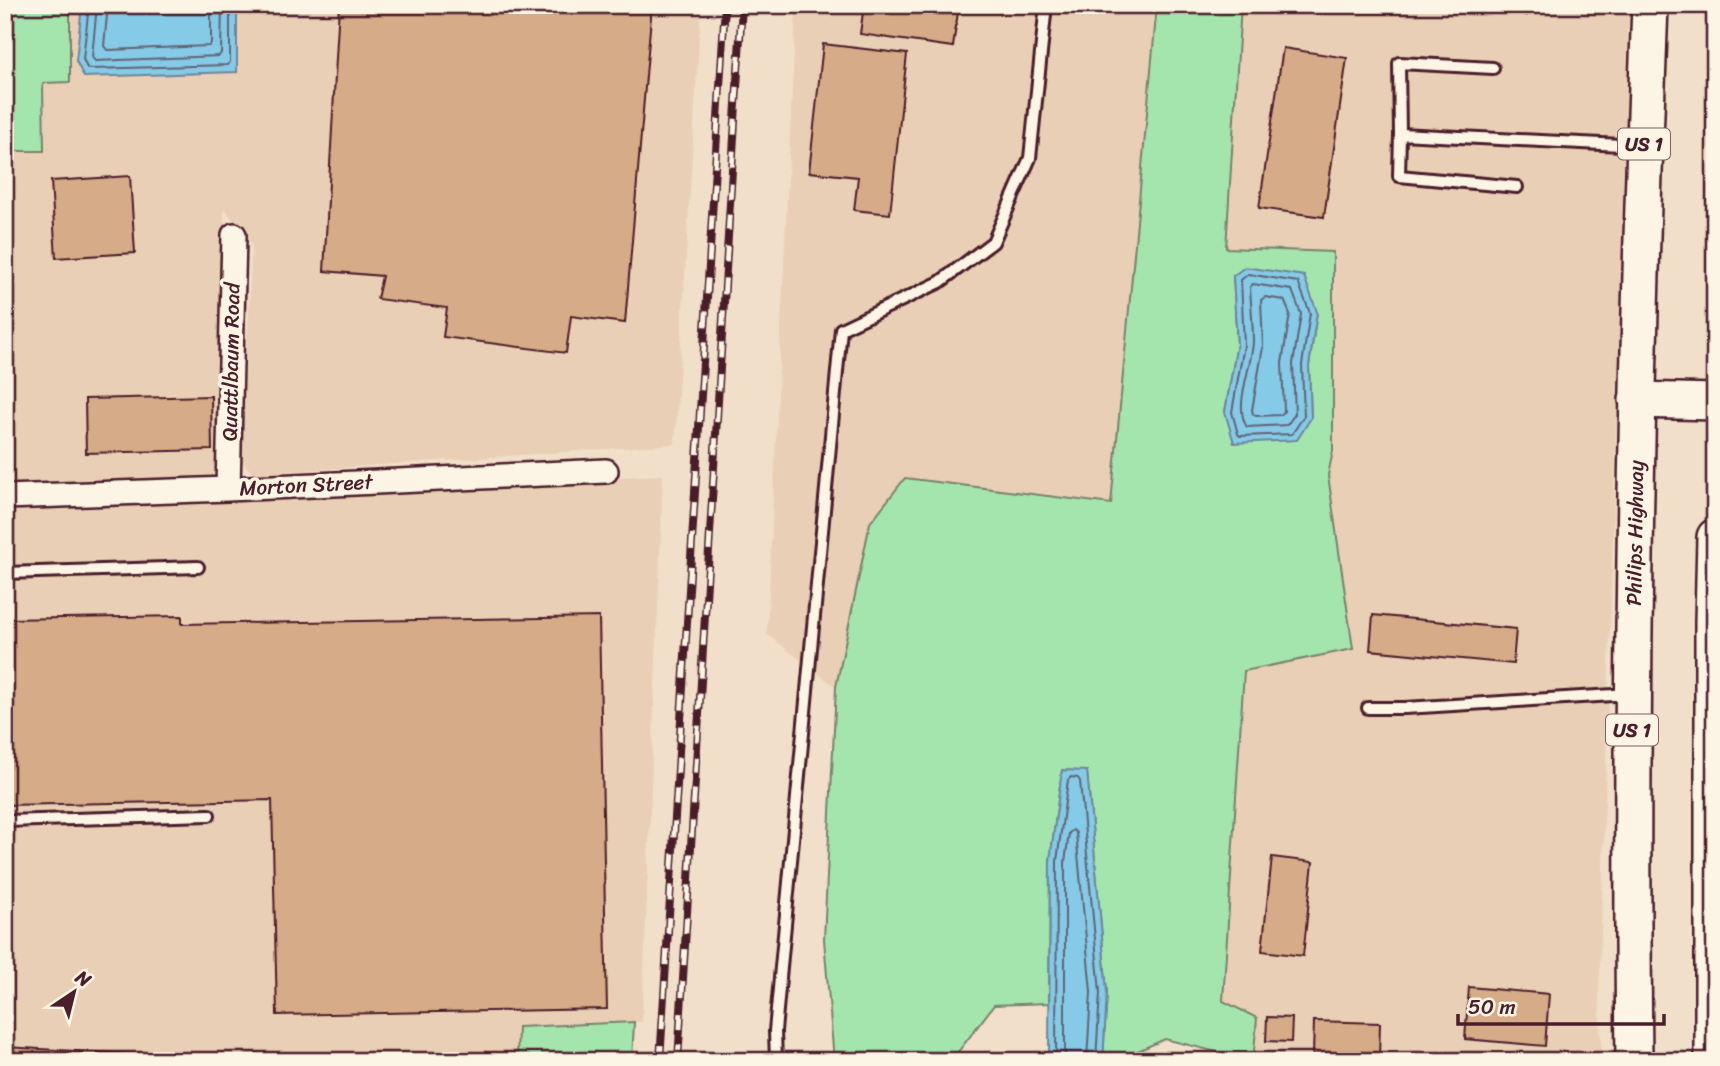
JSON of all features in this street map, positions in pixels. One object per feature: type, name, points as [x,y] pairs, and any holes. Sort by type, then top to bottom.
[{"type":"main road","name":"Philips Highway","points":[[1634,1061],[1632,844],[1637,400],[1650,5]]},
{"type":"main road","points":[[1637,400],[1715,402]]},
{"type":"main road","points":[[1713,1061],[1715,537]]},
{"type":"street","name":"Quattlbaum Road","points":[[228,489],[234,234]]},
{"type":"street","name":"Morton Street","points":[[5,497],[606,471]]},
{"type":"lane","points":[[776,1061],[775,1031],[841,329],[940,282],[993,242],[1030,158],[1046,5]]},
{"type":"lane","points":[[1493,68],[1399,63],[1399,176],[1517,187]]},
{"type":"lane","points":[[1400,134],[1644,146]]},
{"type":"lane","points":[[5,573],[198,567]]},
{"type":"lane","points":[[1368,708],[1633,694]]},
{"type":"lane","points":[[5,821],[209,815]]},
{"type":"shaded area","points":[[70,5],[82,5],[76,61],[84,77],[237,72],[237,5],[701,5],[675,444],[253,474],[241,460],[252,245],[224,208],[223,455],[212,477],[5,485],[5,151],[44,151],[43,82],[70,82]]},
{"type":"shaded area","points":[[796,5],[1157,5],[1111,504],[905,478],[870,523],[836,687],[767,634]]},
{"type":"shaded area","points":[[1241,5],[1629,5],[1599,996],[1602,1061],[1253,1061],[1257,1018],[1223,1001],[1244,670],[1353,648],[1328,475],[1333,451],[1333,252],[1226,248]]},
{"type":"shaded area","points":[[663,475],[642,1022],[518,1027],[517,1061],[5,1061],[5,507]]},
{"type":"green space","points":[[5,5],[70,5],[70,82],[43,83],[44,151],[5,151]]},
{"type":"green space","points":[[1157,5],[1241,5],[1226,248],[1333,252],[1333,451],[1328,475],[1353,649],[1244,671],[1223,1001],[1257,1018],[1253,1061],[1165,1039],[1115,1061],[1103,1061],[1107,992],[1087,772],[1062,770],[1050,861],[1049,1003],[994,1005],[951,1061],[834,1061],[824,939],[836,687],[870,523],[905,478],[1111,504]],"holes":[[[1233,276],[1317,312],[1309,366],[1311,418],[1225,412],[1237,344]]]},
{"type":"green space","points":[[634,1022],[632,1061],[517,1061],[518,1027]]},
{"type":"water","points":[[82,5],[237,5],[237,72],[84,77],[76,61]]},
{"type":"water","points":[[1245,267],[1304,276],[1317,312],[1309,366],[1311,418],[1297,440],[1234,443],[1225,412],[1237,344],[1233,276]]},
{"type":"water","points":[[1062,770],[1087,771],[1107,992],[1103,1061],[1049,1061],[1050,861]]},
{"type":"building","points":[[339,5],[652,5],[625,323],[571,316],[566,353],[443,337],[447,308],[377,299],[382,276],[324,271]]},
{"type":"building","points":[[864,5],[959,5],[953,47],[860,34]]},
{"type":"building","points":[[1489,5],[1529,5],[1527,15]]},
{"type":"building","points":[[823,44],[907,54],[890,214],[854,210],[858,177],[809,172]]},
{"type":"building","points":[[1283,48],[1347,58],[1324,217],[1259,208]]},
{"type":"building","points":[[130,176],[135,253],[56,258],[51,181]]},
{"type":"building","points":[[5,280],[10,280],[6,459],[5,459]]},
{"type":"building","points":[[211,396],[212,450],[86,453],[85,399]]},
{"type":"building","points":[[1373,615],[1516,629],[1513,664],[1370,650]]},
{"type":"building","points":[[182,616],[182,624],[599,617],[607,1009],[277,1015],[272,800],[5,805],[5,619]]},
{"type":"building","points":[[1272,857],[1313,862],[1303,956],[1262,951]]},
{"type":"building","points":[[1469,987],[1549,994],[1545,1046],[1465,1039]]},
{"type":"building","points":[[1267,1017],[1292,1018],[1291,1042],[1266,1041]]},
{"type":"building","points":[[1314,1021],[1380,1023],[1379,1058],[1313,1055]]},
{"type":"building","points":[[5,1047],[252,1061],[5,1061]]},
{"type":"railway","points":[[660,1061],[725,5]]},
{"type":"railway","points":[[678,1061],[742,5]]}]
